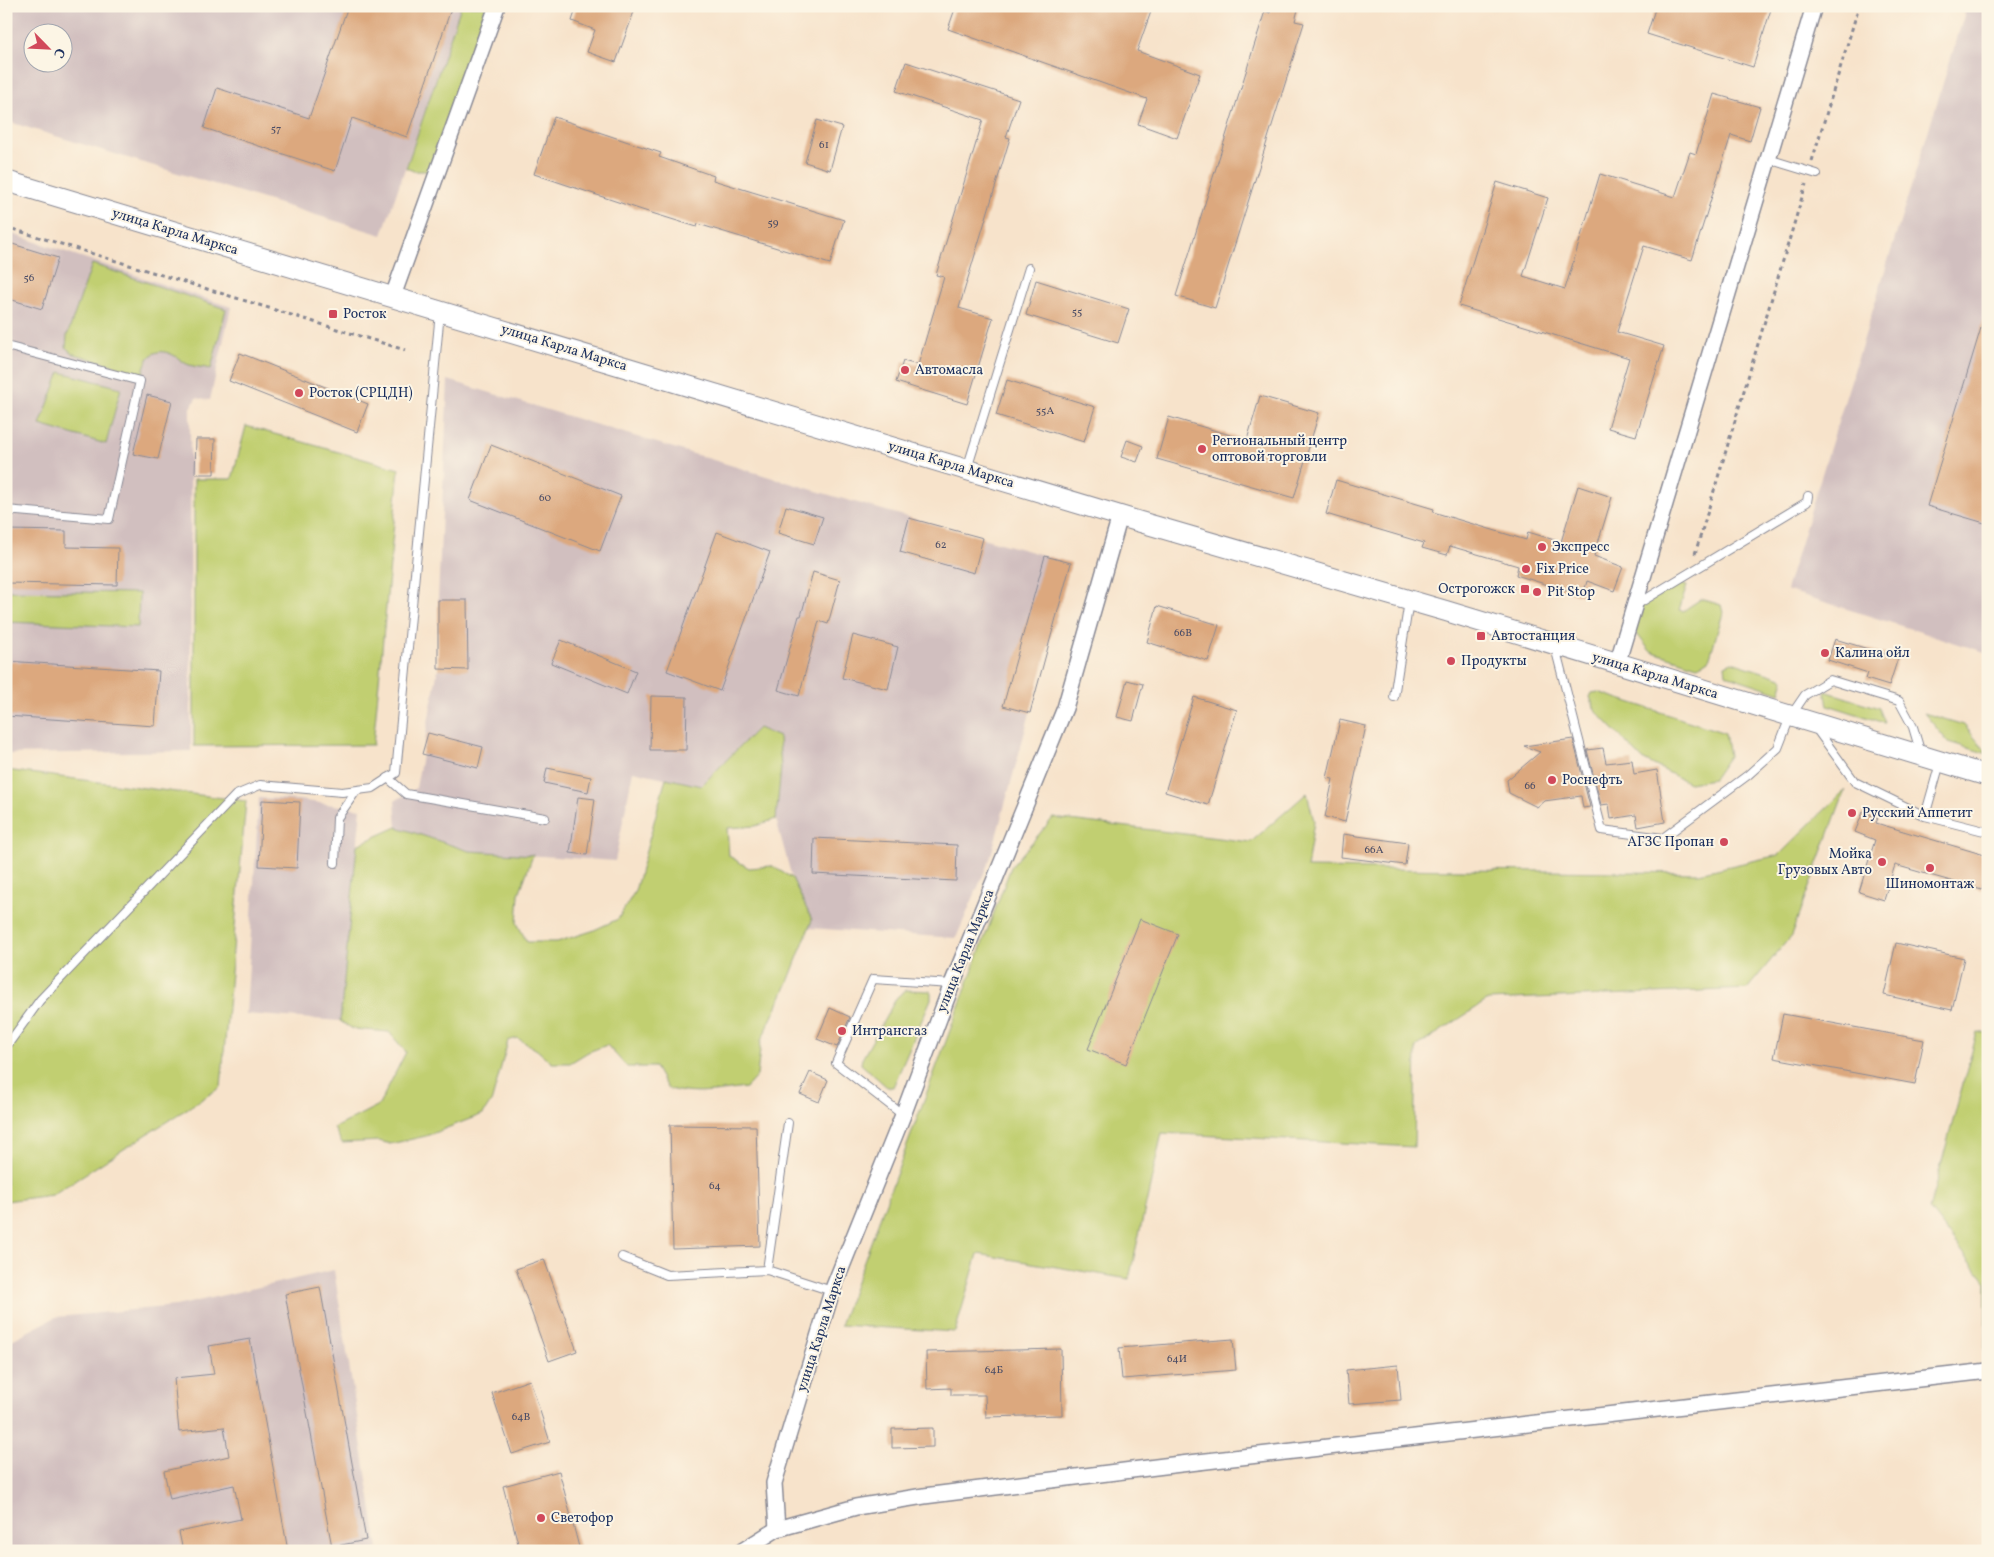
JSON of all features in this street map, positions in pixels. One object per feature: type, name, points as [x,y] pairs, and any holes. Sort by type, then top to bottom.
[{"type":"main road","name":"улица Карла Маркса","points":[[6,181],[1988,776]]},
{"type":"street","points":[[393,296],[498,6]]},
{"type":"street","points":[[1617,664],[1814,6]]},
{"type":"street","name":"улица Карла Маркса","points":[[777,1529],[774,1484],[832,1291],[903,1115],[952,984],[1065,708],[1120,516]]},
{"type":"street","points":[[742,1551],[777,1529],[856,1507],[933,1495],[1172,1465],[1988,1372]]},
{"type":"lane","points":[[1768,159],[1813,173]]},
{"type":"lane","points":[[967,469],[1029,268]]},
{"type":"lane","points":[[6,1047],[40,1000],[236,795],[260,785],[342,792],[356,791],[373,788],[396,773],[440,310]]},
{"type":"lane","points":[[6,346],[140,381],[109,520],[6,510]]},
{"type":"lane","points":[[1635,606],[1806,502],[1808,496]]},
{"type":"lane","points":[[1394,696],[1409,601]]},
{"type":"lane","points":[[1554,645],[1602,830],[1663,838],[1748,775],[1778,748],[1790,717],[1805,695],[1830,680],[1899,701],[1931,760],[1925,816]]},
{"type":"lane","points":[[1813,724],[1855,782],[1925,816],[1988,832]]},
{"type":"lane","points":[[388,778],[406,794],[545,818]]},
{"type":"lane","points":[[335,863],[338,818],[356,791]]},
{"type":"lane","points":[[903,1115],[836,1062],[873,979],[952,984]]},
{"type":"lane","points":[[767,1270],[788,1123]]},
{"type":"lane","points":[[622,1257],[667,1275],[767,1270],[832,1291]]},
{"type":"path","points":[[1689,572],[1813,173],[1859,6]]},
{"type":"path","points":[[6,226],[405,350]]},
{"type":"shaded area","points":[[6,6],[461,6],[382,235],[6,121]]},
{"type":"shaded area","points":[[1967,6],[1988,6],[1988,653],[1786,590]]},
{"type":"shaded area","points":[[6,232],[231,307],[210,400],[196,398],[190,410],[191,751],[6,754]]},
{"type":"shaded area","points":[[448,380],[833,496],[1071,563],[990,859],[956,938],[809,928],[812,920],[792,878],[776,819],[781,768],[758,728],[701,786],[633,771],[615,861],[469,851],[397,827],[395,801],[416,788],[438,669],[438,600]]},
{"type":"shaded area","points":[[259,798],[299,800],[361,809],[340,1021],[246,1014]]},
{"type":"shaded area","points":[[334,1270],[378,1549],[371,1551],[6,1551],[6,1343],[56,1317],[176,1306]]},
{"type":"green space","points":[[461,6],[486,6],[429,171],[414,171],[406,168]]},
{"type":"green space","points":[[92,264],[226,309],[211,369],[190,365],[169,353],[158,352],[153,354],[147,361],[143,374],[71,353],[66,347],[67,336]]},
{"type":"green space","points":[[60,372],[121,388],[106,444],[40,425]]},
{"type":"green space","points":[[246,426],[399,469],[373,745],[194,746],[194,479],[232,479]]},
{"type":"green space","points":[[1679,583],[1687,586],[1679,610],[1683,611],[1701,599],[1721,605],[1723,613],[1709,660],[1697,666],[1650,651],[1634,630],[1638,608]]},
{"type":"green space","points":[[6,591],[139,593],[138,627],[6,622]]},
{"type":"green space","points":[[1732,662],[1784,679],[1780,693],[1729,676],[1726,674],[1725,665]]},
{"type":"green space","points":[[1825,691],[1879,708],[1885,723],[1828,705]]},
{"type":"green space","points":[[1598,692],[1725,733],[1729,756],[1713,779],[1689,783],[1642,759],[1595,710],[1590,697],[1592,693]]},
{"type":"green space","points":[[1924,713],[1964,725],[1988,754],[1948,742]]},
{"type":"green space","points":[[758,728],[779,737],[781,768],[776,819],[755,826],[727,828],[729,856],[749,868],[772,866],[792,878],[812,920],[788,982],[761,1041],[757,1076],[746,1088],[696,1093],[677,1091],[667,1088],[655,1067],[627,1067],[607,1045],[588,1052],[570,1063],[552,1063],[537,1050],[517,1038],[508,1041],[492,1100],[483,1114],[426,1136],[390,1144],[379,1141],[342,1143],[334,1128],[379,1105],[406,1052],[389,1032],[353,1029],[340,1021],[357,845],[397,827],[469,851],[533,855],[519,894],[517,923],[527,942],[557,942],[592,931],[618,919],[635,891],[666,778],[701,786]]},
{"type":"green space","points":[[6,770],[246,801],[221,1087],[52,1195],[6,1201]]},
{"type":"green space","points":[[1845,790],[1791,936],[1747,989],[1488,1000],[1416,1047],[1414,1147],[1162,1133],[1129,1279],[978,1254],[955,1332],[840,1325],[1011,867],[1053,818],[1251,842],[1307,793],[1314,821],[1307,868],[1699,873],[1779,855]]},
{"type":"green space","points":[[906,990],[931,991],[931,999],[893,1087],[887,1087],[861,1064],[897,997]]},
{"type":"green space","points":[[1977,1032],[1988,1034],[1988,1347],[1985,1356],[1986,1282],[1929,1209]]},
{"type":"building","points":[[348,6],[452,6],[407,137],[352,118],[335,171],[204,128],[217,88],[309,118]]},
{"type":"building","points":[[577,6],[636,6],[616,62],[587,52],[595,30],[572,21]]},
{"type":"building","points":[[956,6],[1153,6],[1137,51],[1200,74],[1177,138],[1138,124],[1147,99],[948,29]]},
{"type":"building","points":[[1272,6],[1299,6],[1295,21],[1304,23],[1215,308],[1176,296],[1265,11],[1270,13]]},
{"type":"building","points":[[1656,6],[1772,6],[1753,67],[1647,34]]},
{"type":"building","points":[[906,62],[1019,99],[1006,137],[1010,138],[959,308],[993,318],[967,404],[896,382],[903,361],[918,365],[944,277],[936,275],[983,120],[896,91]]},
{"type":"building","points":[[1714,94],[1760,107],[1750,141],[1731,135],[1692,260],[1644,246],[1617,332],[1664,346],[1636,436],[1608,428],[1629,358],[1459,306],[1497,182],[1548,198],[1523,276],[1565,289],[1600,174],[1675,197],[1690,152],[1696,154]]},
{"type":"building","points":[[554,117],[661,153],[659,157],[714,176],[713,180],[844,220],[830,264],[698,224],[697,227],[534,174]]},
{"type":"building","points":[[817,120],[842,127],[830,170],[805,162]]},
{"type":"building","points":[[6,242],[58,258],[42,309],[6,298]]},
{"type":"building","points":[[1036,280],[1129,309],[1118,343],[1026,315]]},
{"type":"building","points":[[1984,318],[1988,319],[1988,524],[1927,506]]},
{"type":"building","name":"Росток (СРЦДН)","points":[[240,353],[368,404],[357,432],[229,381]]},
{"type":"building","points":[[1007,380],[1095,407],[1084,442],[996,415]]},
{"type":"building","points":[[147,395],[172,401],[158,459],[133,454]]},
{"type":"building","points":[[1260,396],[1319,413],[1294,498],[1157,459],[1169,417],[1247,440]]},
{"type":"building","points":[[196,439],[215,439],[214,474],[195,474]]},
{"type":"building","points":[[1127,440],[1143,446],[1137,462],[1121,457]]},
{"type":"building","points":[[491,445],[621,496],[600,551],[470,500]]},
{"type":"building","points":[[1336,480],[1434,509],[1433,512],[1526,540],[1528,532],[1561,542],[1578,486],[1612,497],[1594,556],[1623,567],[1614,591],[1587,581],[1583,596],[1516,575],[1518,566],[1450,546],[1447,555],[1422,548],[1424,543],[1326,514]]},
{"type":"building","points":[[786,506],[823,517],[814,544],[778,533]]},
{"type":"building","points":[[909,518],[983,538],[974,573],[900,552]]},
{"type":"building","points":[[6,530],[66,531],[66,547],[118,548],[117,585],[6,583]]},
{"type":"building","points":[[717,532],[770,552],[720,691],[667,671]]},
{"type":"building","points":[[1045,556],[1071,563],[1030,713],[1003,706]]},
{"type":"building","points":[[813,572],[840,580],[828,624],[819,621],[799,696],[778,690]]},
{"type":"building","points":[[438,600],[467,600],[468,670],[438,669]]},
{"type":"building","points":[[1157,606],[1219,625],[1208,661],[1147,642]]},
{"type":"building","points":[[853,635],[898,647],[888,689],[842,678]]},
{"type":"building","points":[[1835,639],[1898,658],[1889,686],[1866,679],[1868,673],[1828,660]]},
{"type":"building","points":[[561,640],[636,671],[627,694],[551,663]]},
{"type":"building","points":[[6,661],[159,671],[155,726],[6,716]]},
{"type":"building","points":[[1127,680],[1143,684],[1133,721],[1117,717]]},
{"type":"building","points":[[651,696],[687,697],[686,750],[650,750]]},
{"type":"building","points":[[1194,697],[1237,710],[1208,805],[1165,792]]},
{"type":"building","points":[[1340,720],[1366,726],[1345,822],[1325,817],[1333,779],[1327,778]]},
{"type":"building","points":[[428,733],[483,747],[478,768],[422,754]]},
{"type":"building","points":[[1573,739],[1590,807],[1583,808],[1581,796],[1544,801],[1537,807],[1509,793],[1507,780],[1540,752],[1524,746]]},
{"type":"building","points":[[1603,748],[1606,763],[1632,760],[1634,774],[1657,770],[1665,822],[1638,827],[1636,815],[1611,819],[1609,804],[1601,805],[1587,750]]},
{"type":"building","points":[[547,768],[591,777],[588,792],[544,783]]},
{"type":"building","points":[[578,797],[595,799],[587,855],[570,853]]},
{"type":"building","points":[[262,800],[300,802],[297,868],[259,866]]},
{"type":"building","points":[[1863,812],[1878,818],[1876,823],[1988,856],[1988,870],[1982,890],[1895,865],[1884,900],[1859,892],[1875,840],[1855,832]]},
{"type":"building","points":[[1343,834],[1408,843],[1405,865],[1341,857]]},
{"type":"building","points":[[814,838],[957,845],[956,881],[813,874]]},
{"type":"building","points":[[1140,919],[1178,934],[1126,1064],[1088,1049]]},
{"type":"building","points":[[1896,943],[1964,958],[1952,1010],[1884,995]]},
{"type":"building","points":[[830,1008],[850,1017],[837,1047],[817,1039]]},
{"type":"building","points":[[1783,1014],[1924,1040],[1915,1084],[1774,1058]]},
{"type":"building","points":[[810,1072],[828,1080],[819,1102],[800,1094]]},
{"type":"building","points":[[670,1125],[756,1126],[760,1246],[673,1249]]},
{"type":"building","points":[[544,1259],[577,1351],[549,1361],[516,1269]]},
{"type":"building","points":[[320,1287],[366,1540],[332,1547],[285,1294]]},
{"type":"building","points":[[250,1339],[288,1551],[183,1551],[179,1532],[241,1519],[234,1485],[170,1499],[164,1471],[229,1456],[224,1427],[179,1432],[174,1378],[214,1374],[209,1346]]},
{"type":"building","points":[[1233,1339],[1236,1370],[1122,1379],[1119,1348]]},
{"type":"building","points":[[1061,1349],[1062,1415],[986,1417],[985,1395],[951,1395],[951,1388],[927,1389],[926,1352]]},
{"type":"building","points":[[1398,1365],[1401,1400],[1349,1404],[1346,1370]]},
{"type":"building","points":[[530,1380],[550,1442],[512,1454],[492,1393]]},
{"type":"building","points":[[933,1428],[933,1447],[892,1448],[892,1429]]},
{"type":"building","name":"Светофор","points":[[559,1471],[580,1551],[520,1551],[503,1486]]},
{"type":"place","name":"Росток","points":[[333,314]]},
{"type":"place","name":"Автомасла","points":[[905,370]]},
{"type":"place","name":"Росток (СРЦДН)","points":[[299,393]]},
{"type":"place","name":"Региональный центр оптовой торговли","points":[[1202,449]]},
{"type":"place","name":"Экспресс","points":[[1542,547]]},
{"type":"place","name":"Fix Price","points":[[1526,569]]},
{"type":"place","name":"Острогожск","points":[[1525,589]]},
{"type":"place","name":"Pit Stop","points":[[1537,592]]},
{"type":"place","name":"Автостанция","points":[[1481,636]]},
{"type":"place","name":"Калина ойл","points":[[1825,653]]},
{"type":"place","name":"Продукты","points":[[1451,661]]},
{"type":"place","name":"Роснефть","points":[[1552,780]]},
{"type":"place","name":"Русский Аппетит","points":[[1852,813]]},
{"type":"place","name":"АГЗС Пропан","points":[[1724,842]]},
{"type":"place","name":"Мойка Грузовых Авто","points":[[1882,862]]},
{"type":"place","name":"Шиномонтаж","points":[[1930,868]]},
{"type":"place","name":"Интрансгаз","points":[[842,1031]]},
{"type":"place","name":"Светофор","points":[[541,1518]]}]
